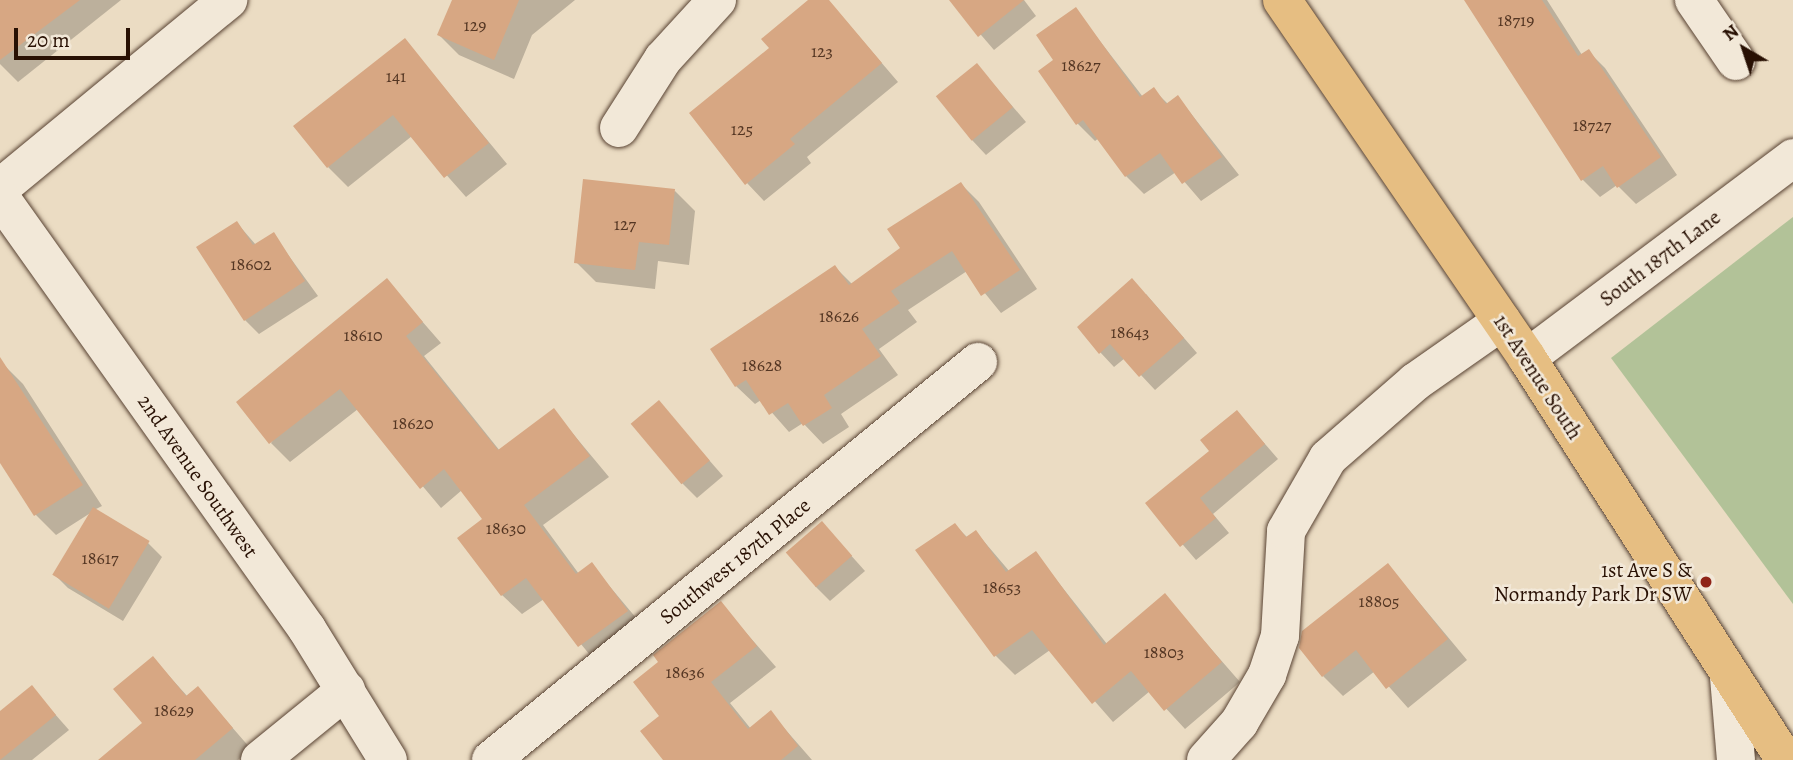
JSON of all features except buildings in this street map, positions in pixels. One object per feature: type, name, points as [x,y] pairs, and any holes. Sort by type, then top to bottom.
[{"type":"main road","name":"1st Avenue South","points":[[1282,0],[1527,358],[1729,677],[1785,760]]},
{"type":"street","points":[[0,188],[228,0]]},
{"type":"street","points":[[1694,0],[1736,61]]},
{"type":"street","points":[[619,128],[663,59],[707,3]]},
{"type":"street","name":"South 187th Lane","points":[[1527,358],[1793,158]]},
{"type":"street","name":"2nd Avenue Southwest","points":[[0,197],[307,629],[388,760]]},
{"type":"street","points":[[1206,760],[1239,723],[1267,675],[1280,635],[1286,531],[1328,457],[1415,382],[1502,321]]},
{"type":"street","name":"Southwest 187th Place","points":[[491,760],[978,362]]},
{"type":"street","points":[[1729,677],[1736,760]]},
{"type":"street","points":[[260,760],[346,691]]},
{"type":"green space","points":[[1793,217],[1793,604],[1611,358]]},
{"type":"place","name":"1st Ave S & Normandy Park Dr SW","points":[[1706,582]]}]
